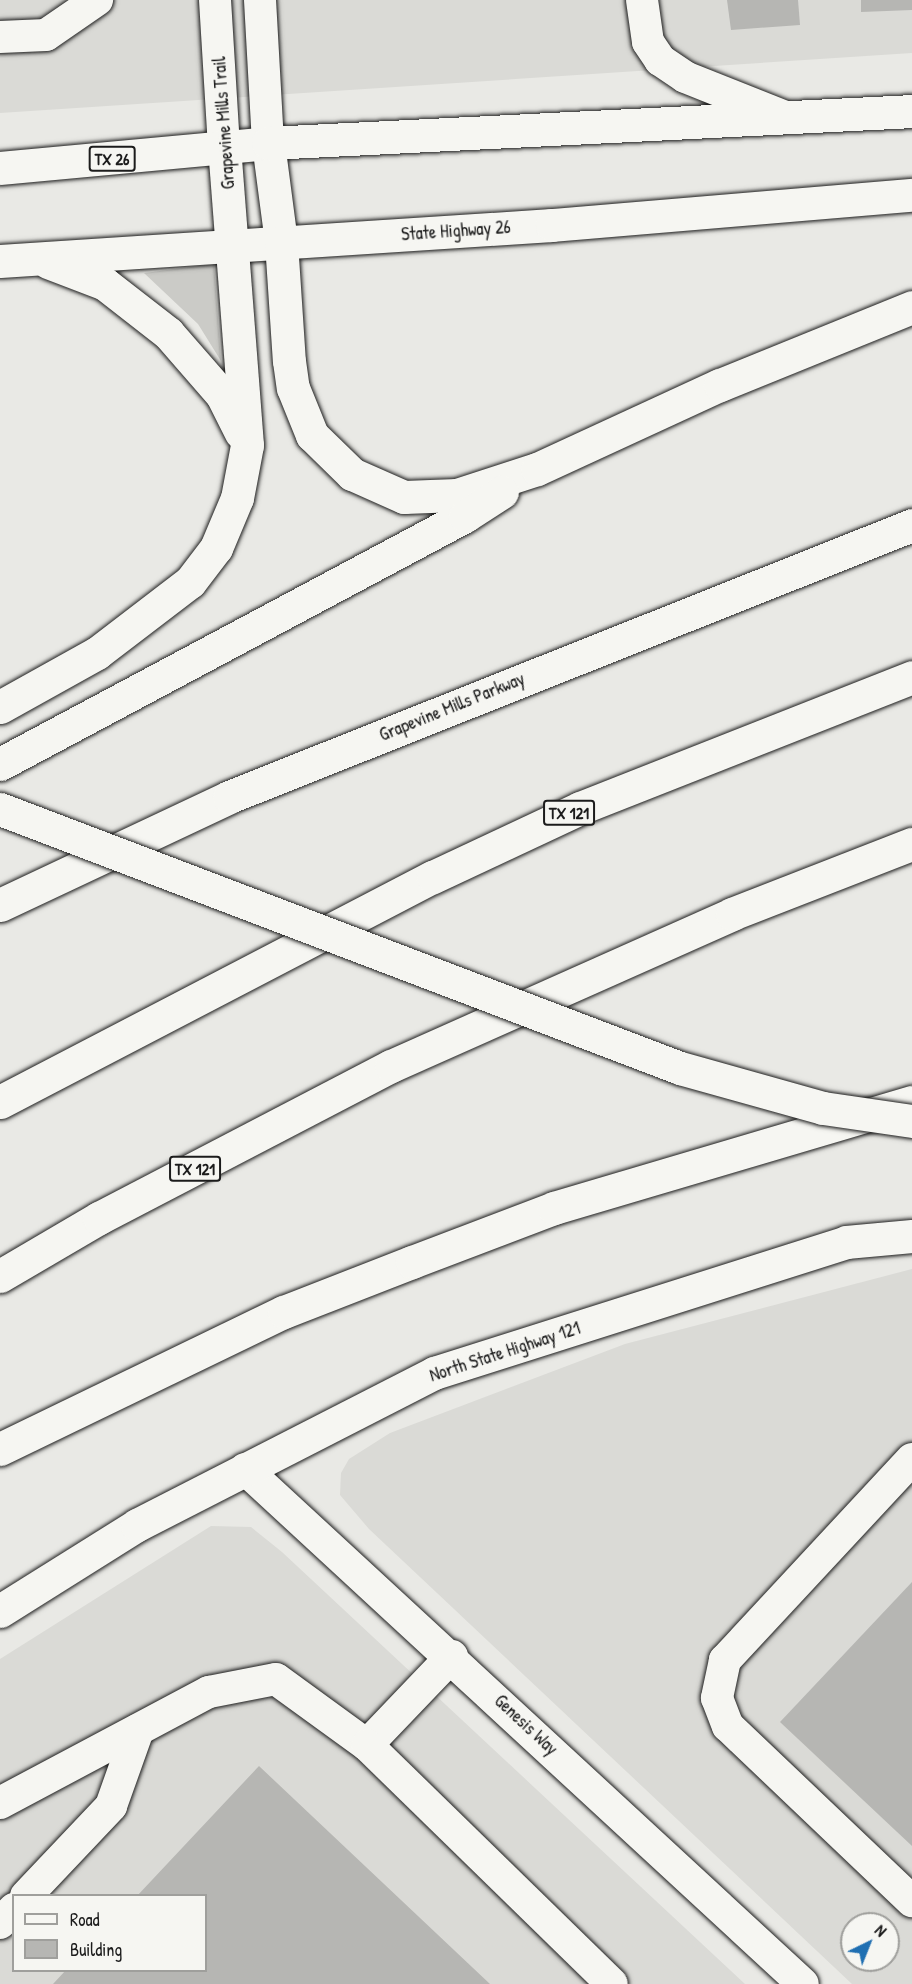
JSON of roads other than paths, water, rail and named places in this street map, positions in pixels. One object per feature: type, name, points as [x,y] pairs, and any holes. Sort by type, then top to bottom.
[{"type":"main road","name":"TX 26","points":[[0,168],[268,143],[912,111]]},
{"type":"main road","points":[[268,143],[281,242],[293,388],[312,435],[330,457],[379,489],[431,499],[537,469]]},
{"type":"main road","name":"Grapevine Mills Trail","points":[[0,707],[98,653],[190,582],[220,538],[237,498],[247,445],[234,246],[224,148]]},
{"type":"main road","name":"State Highway 26","points":[[0,261],[234,246],[912,195]]},
{"type":"main road","points":[[38,258],[105,284],[168,333],[222,396],[247,445]]},
{"type":"main road","points":[[0,764],[465,516],[537,469],[720,385],[912,307]]},
{"type":"main road","name":"Grapevine Mills Parkway","points":[[0,905],[229,797],[912,525]]},
{"type":"main road","name":"TX 121","points":[[0,1102],[433,877],[559,818],[737,742],[912,677]]},
{"type":"main road","points":[[0,809],[680,1068],[824,1108],[912,1121]]},
{"type":"main road","name":"TX 121","points":[[0,1276],[99,1218],[392,1066],[732,914],[912,844]]},
{"type":"main road","points":[[0,1449],[146,1381],[284,1312],[554,1208],[912,1102]]},
{"type":"main road","name":"North State Highway 121","points":[[0,1611],[137,1524],[434,1373],[846,1242],[912,1236]]},
{"type":"street","points":[[0,37],[46,35],[97,0]]},
{"type":"street","name":"Grapevine Mills Trail","points":[[215,0],[224,148]]},
{"type":"street","points":[[260,0],[268,143]]},
{"type":"street","points":[[642,0],[648,42],[660,60],[685,77],[783,116]]},
{"type":"street","points":[[0,18],[43,15],[65,21]]},
{"type":"street","points":[[912,1459],[725,1660],[717,1698],[728,1726],[912,1901]]},
{"type":"street","name":"Genesis Way","points":[[245,1469],[452,1656],[803,1984]]},
{"type":"street","points":[[367,1744],[452,1656]]},
{"type":"street","points":[[0,1803],[209,1692],[276,1678],[367,1744],[612,1984]]},
{"type":"street","points":[[29,1894],[111,1806],[138,1730]]},
{"type":"street","points":[[0,1923],[12,1911]]}]
